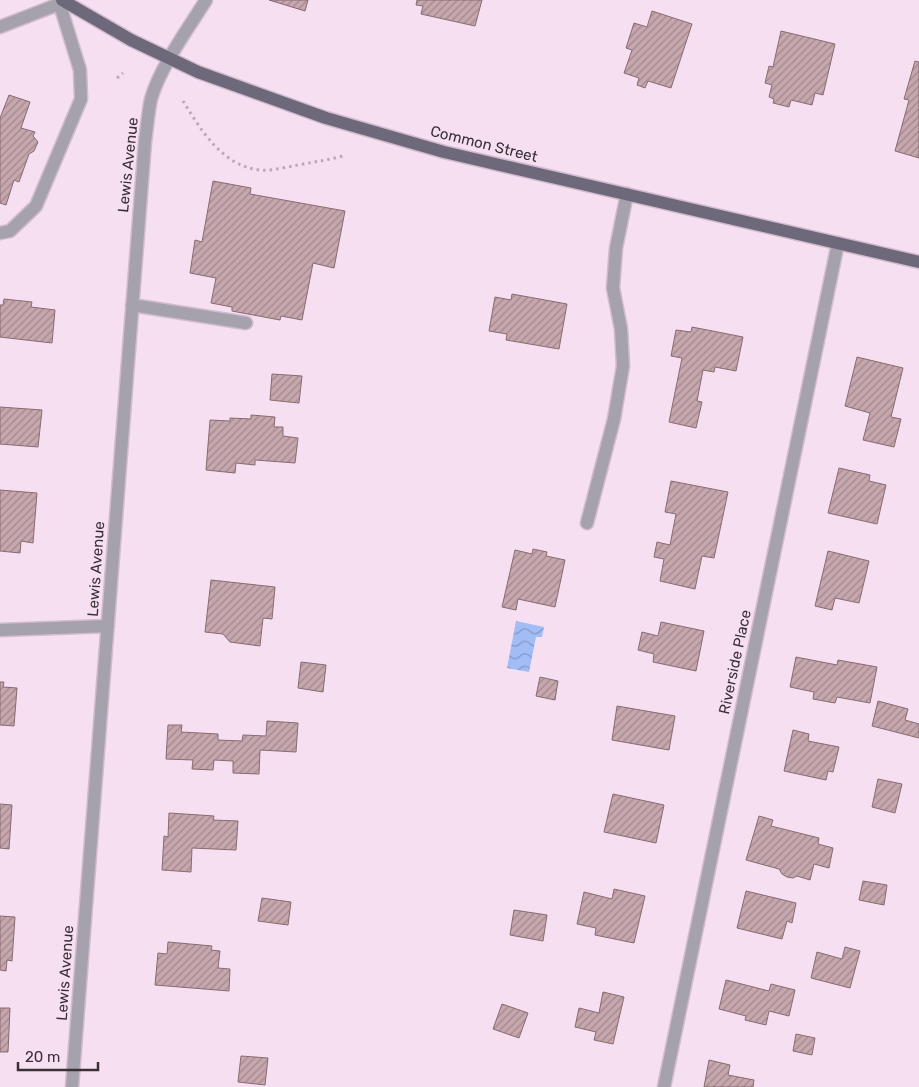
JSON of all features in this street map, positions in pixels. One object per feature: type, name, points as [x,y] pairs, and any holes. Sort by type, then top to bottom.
[{"type":"main road","name":"Common Street","points":[[64,2],[132,40],[198,72],[326,118],[444,152],[919,262]]},
{"type":"street","name":"Lewis Avenue","points":[[72,1087],[145,142],[151,100],[170,58],[206,0]]},
{"type":"street","points":[[0,27],[64,2],[80,70],[82,98],[36,206],[10,231],[0,233]]},
{"type":"street","points":[[587,523],[614,419],[623,366],[622,328],[613,288],[616,248],[627,194]]},
{"type":"street","name":"Riverside Place","points":[[664,1087],[838,243]]},
{"type":"street","points":[[132,305],[246,323]]},
{"type":"street","points":[[0,630],[108,626]]},
{"type":"path","points":[[117,78],[123,73]]},
{"type":"path","points":[[183,101],[205,134],[218,149],[230,159],[244,166],[261,170],[282,168],[327,161],[343,156]]},
{"type":"water","points":[[516,621],[544,627],[542,637],[536,637],[529,672],[507,668]]},
{"type":"building","points":[[269,0],[308,0],[305,11]]},
{"type":"building","points":[[417,0],[482,0],[475,26],[421,14],[423,6],[416,5]]},
{"type":"building","points":[[652,11],[692,24],[671,88],[648,81],[645,88],[637,85],[639,78],[624,73],[632,50],[626,48],[634,23],[647,27]]},
{"type":"building","points":[[781,31],[835,44],[823,95],[815,93],[812,105],[791,100],[789,107],[773,103],[774,99],[769,97],[772,85],[765,83],[769,66],[773,67]]},
{"type":"building","points":[[915,61],[919,62],[919,158],[895,151],[909,100],[904,99]]},
{"type":"building","points":[[9,95],[30,102],[21,128],[35,132],[33,136],[38,142],[34,151],[29,154],[19,182],[14,180],[6,205],[0,203],[0,118]]},
{"type":"building","points":[[213,181],[251,188],[250,194],[345,211],[334,268],[313,263],[302,320],[281,316],[280,320],[232,311],[232,307],[211,303],[216,278],[190,273],[195,240],[202,242]]},
{"type":"building","points":[[512,294],[567,304],[559,349],[506,340],[507,334],[489,331],[495,297],[511,300]]},
{"type":"building","points":[[4,299],[32,302],[31,307],[55,310],[52,343],[0,337],[0,305],[3,305]]},
{"type":"building","points":[[692,327],[743,337],[736,371],[715,367],[714,372],[703,370],[697,401],[702,402],[696,428],[669,422],[682,358],[671,356],[676,330],[691,332]]},
{"type":"building","points":[[857,357],[903,368],[891,417],[901,419],[894,447],[863,440],[870,413],[845,406]]},
{"type":"building","points":[[272,374],[302,376],[299,403],[270,400]]},
{"type":"building","points":[[0,407],[42,410],[38,447],[0,444]]},
{"type":"building","points":[[251,415],[275,417],[274,427],[283,427],[283,436],[298,438],[295,463],[255,460],[255,465],[236,463],[235,473],[206,470],[210,420],[230,421],[230,418],[251,419]]},
{"type":"building","points":[[839,468],[870,475],[869,481],[886,485],[877,524],[828,513]]},
{"type":"building","points":[[671,481],[728,492],[714,558],[702,556],[695,589],[660,581],[664,559],[654,557],[657,542],[670,545],[676,514],[665,512]]},
{"type":"building","points":[[0,490],[37,493],[33,543],[21,541],[20,553],[0,551]]},
{"type":"building","points":[[533,549],[547,552],[546,556],[565,560],[555,607],[518,599],[516,610],[502,607],[515,550],[532,554]]},
{"type":"building","points":[[828,551],[869,561],[859,603],[835,598],[832,610],[815,606]]},
{"type":"building","points":[[211,580],[275,587],[272,619],[263,618],[260,646],[230,642],[223,634],[205,632]]},
{"type":"building","points":[[661,622],[704,631],[696,671],[653,662],[654,654],[638,650],[642,632],[658,636]]},
{"type":"building","points":[[796,657],[837,665],[838,660],[877,667],[870,703],[837,697],[835,703],[813,699],[814,692],[790,687]]},
{"type":"building","points":[[301,662],[326,665],[323,692],[298,688]]},
{"type":"building","points":[[540,677],[558,681],[555,700],[536,696]]},
{"type":"building","points":[[0,682],[4,682],[3,687],[17,688],[14,726],[0,725]]},
{"type":"building","points":[[878,701],[908,709],[905,720],[919,724],[919,738],[872,726]]},
{"type":"building","points":[[617,706],[675,716],[669,750],[612,740]]},
{"type":"building","points":[[267,721],[298,723],[296,752],[260,750],[259,774],[233,773],[233,761],[214,760],[213,770],[192,769],[193,760],[166,759],[168,725],[182,725],[181,732],[218,734],[218,740],[242,741],[243,735],[266,736]]},
{"type":"building","points":[[793,730],[809,734],[808,741],[839,747],[833,772],[828,771],[826,780],[784,771]]},
{"type":"building","points":[[878,779],[902,784],[895,813],[872,807]]},
{"type":"building","points":[[613,794],[664,805],[656,843],[604,832]]},
{"type":"building","points":[[0,804],[12,805],[9,849],[0,848]]},
{"type":"building","points":[[169,813],[214,816],[213,820],[238,821],[236,850],[192,848],[191,872],[162,870],[164,836],[168,837]]},
{"type":"building","points":[[759,816],[773,820],[771,826],[819,838],[818,844],[833,848],[829,868],[814,864],[810,880],[797,876],[793,878],[787,877],[779,869],[746,860]]},
{"type":"building","points":[[863,881],[887,885],[884,905],[859,900]]},
{"type":"building","points":[[614,889],[645,896],[634,943],[595,935],[596,928],[577,924],[584,892],[612,899]]},
{"type":"building","points":[[746,891],[796,903],[792,923],[787,921],[782,939],[737,928]]},
{"type":"building","points":[[262,898],[291,902],[288,925],[258,921]]},
{"type":"building","points":[[514,910],[547,915],[543,941],[510,935]]},
{"type":"building","points":[[0,916],[15,917],[12,961],[7,960],[6,971],[0,970]]},
{"type":"building","points":[[168,942],[212,946],[211,950],[220,951],[218,968],[230,969],[229,991],[155,985],[158,953],[167,954]]},
{"type":"building","points":[[845,947],[860,951],[850,988],[811,978],[817,952],[842,959]]},
{"type":"building","points":[[726,980],[769,991],[771,984],[795,990],[789,1016],[769,1011],[766,1025],[745,1020],[746,1016],[719,1009]]},
{"type":"building","points":[[603,992],[624,997],[613,1044],[594,1040],[596,1032],[575,1027],[579,1008],[599,1013]]},
{"type":"building","points":[[502,1004],[528,1013],[519,1038],[493,1029]]},
{"type":"building","points":[[0,1008],[10,1008],[8,1052],[0,1052]]},
{"type":"building","points":[[796,1034],[815,1038],[812,1055],[793,1051]]},
{"type":"building","points":[[241,1056],[268,1058],[265,1085],[238,1082]]},
{"type":"building","points":[[709,1060],[730,1065],[728,1075],[754,1080],[753,1087],[704,1087]]}]
